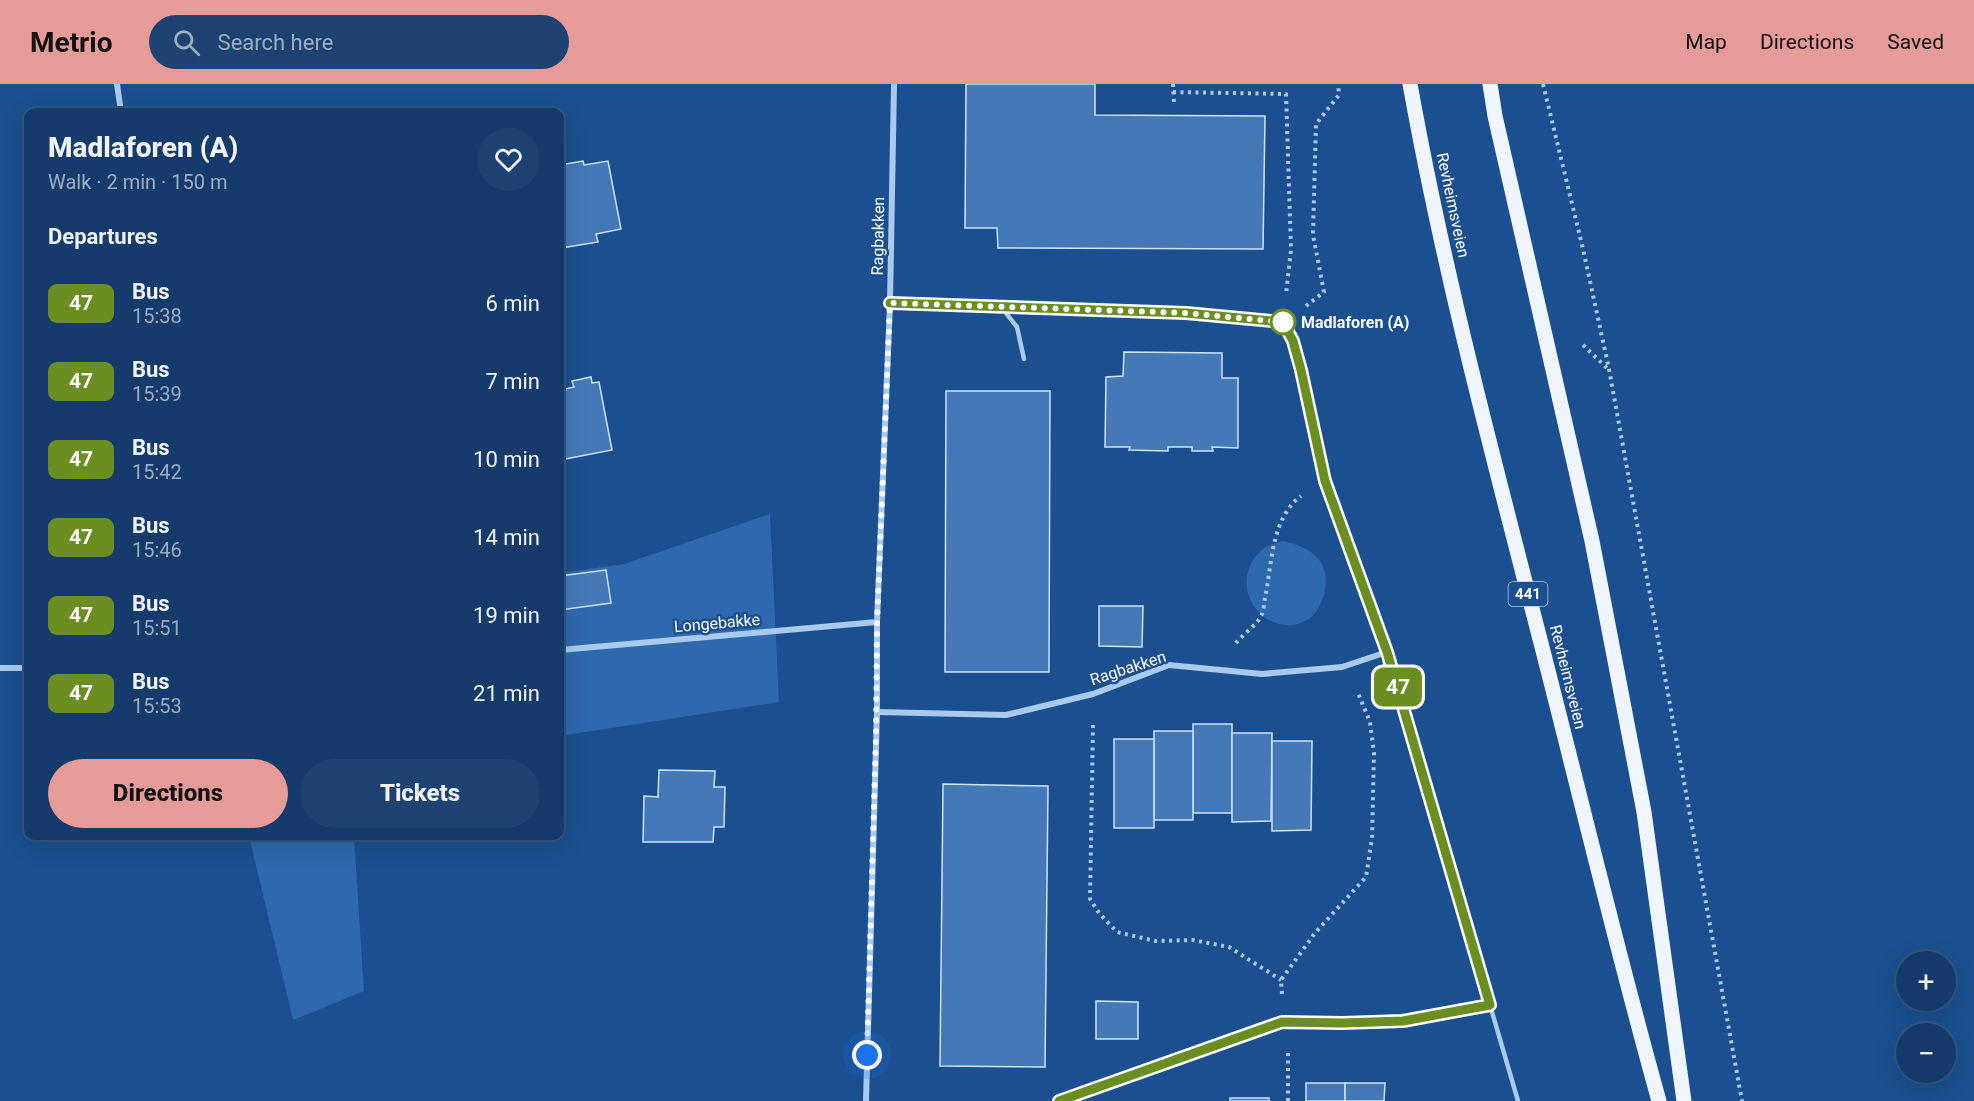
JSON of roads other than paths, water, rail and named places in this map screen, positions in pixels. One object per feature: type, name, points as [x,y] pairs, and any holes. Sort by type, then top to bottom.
[{"type":"main road","name":"Revheimsveien","points":[[1410,84],[1465,348],[1622,970],[1659,1101]]},
{"type":"main road","points":[[1490,84],[1495,116],[1592,542],[1641,800],[1684,1101]]},
{"type":"street","points":[[117,84],[120,108]]},
{"type":"street","name":"Ragbakken","points":[[866,1101],[877,712],[877,622],[890,303],[894,84]]},
{"type":"street","name":"Longebakke","points":[[564,651],[877,622]]},
{"type":"street","name":"Ragbakken","points":[[877,712],[1006,715],[1094,694],[1168,665],[1262,674],[1342,667],[1387,652]]},
{"type":"street","points":[[0,668],[24,668]]},
{"type":"lane","points":[[890,303],[1186,313],[1283,322],[1296,351],[1325,481],[1387,652],[1518,1101]]},
{"type":"lane","points":[[1002,308],[1017,327],[1024,359]]},
{"type":"lane","points":[[1059,1101],[1282,1022],[1403,1021],[1490,1005]]},
{"type":"place","name":"Madlaforen (A)","points":[[1283,322]]}]
